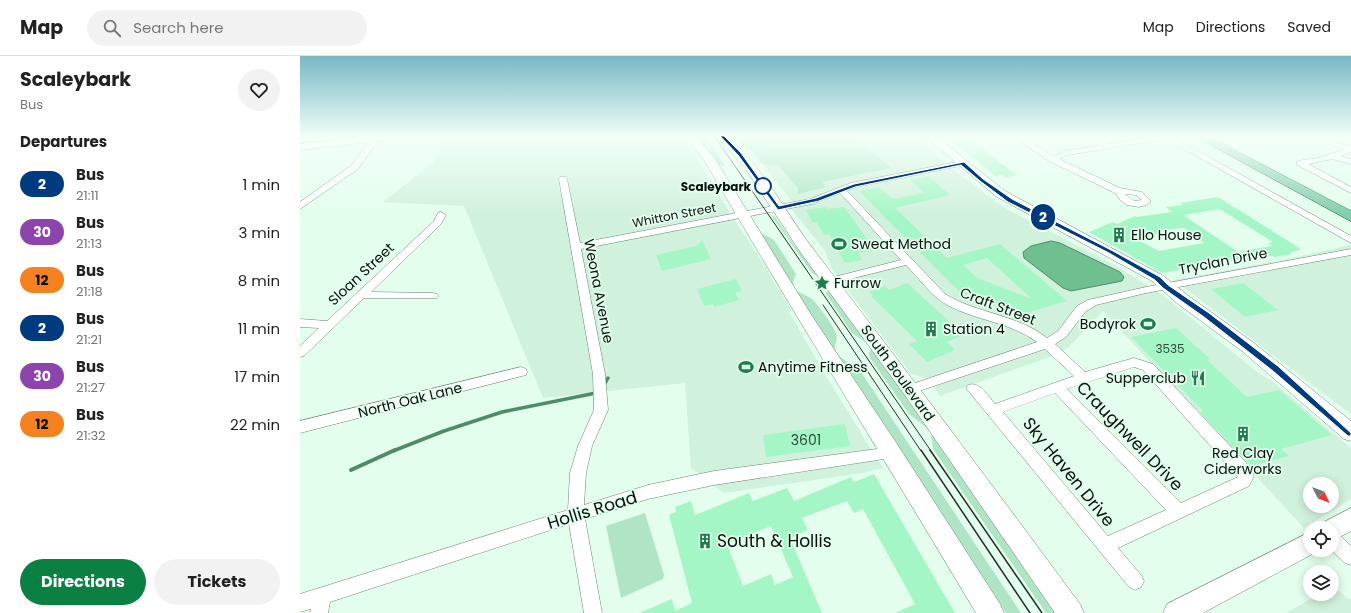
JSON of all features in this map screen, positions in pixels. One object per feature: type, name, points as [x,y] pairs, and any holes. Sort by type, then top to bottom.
[{"type":"main road","points":[[711,163],[754,236],[892,453],[991,613]]},
{"type":"main road","name":"South Boulevard","points":[[746,163],[830,281],[911,389],[1071,613]]},
{"type":"main road","points":[[962,163],[982,180],[1010,200],[1013,205],[1113,259],[1150,281],[1166,287],[1236,337],[1351,433]]},
{"type":"main road","points":[[1250,163],[1351,217]]},
{"type":"main road","points":[[1260,163],[1351,212]]},
{"type":"main road","points":[[1339,526],[1351,518]]},
{"type":"main road","points":[[1176,613],[1303,547]]},
{"type":"street","points":[[300,206],[355,167],[358,163]]},
{"type":"street","name":"Whitton Street","points":[[575,247],[817,200],[854,185],[962,163]]},
{"type":"street","points":[[1062,163],[1119,191]]},
{"type":"street","points":[[1214,163],[1351,240]]},
{"type":"street","points":[[1300,163],[1351,190]]},
{"type":"street","name":"Weona Avenue","points":[[563,179],[599,374],[601,410],[587,442],[578,473],[576,515]]},
{"type":"street","name":"Craft Street","points":[[842,190],[946,300],[1024,328],[1046,344],[1083,378]]},
{"type":"street","name":"Sloan Street","points":[[300,353],[438,222],[441,215]]},
{"type":"street","name":"Tryclan Drive","points":[[911,389],[1046,344],[1062,334],[1086,305],[1105,298],[1351,252]]},
{"type":"street","points":[[830,281],[908,261]]},
{"type":"street","points":[[361,295],[433,296]]},
{"type":"street","points":[[300,323],[329,325]]},
{"type":"street","points":[[993,410],[1083,378],[1134,362],[1148,367],[1244,471],[1246,476],[1244,481],[1105,546]]},
{"type":"street","name":"North Oak Lane","points":[[300,427],[521,372]]},
{"type":"street","name":"Craughwell Drive","points":[[1057,387],[1178,511]]},
{"type":"street","name":"Sky Haven Drive","points":[[973,388],[993,410],[1135,582]]},
{"type":"street","name":"Hollis Road","points":[[300,603],[321,604],[576,515],[648,492],[692,482],[892,453]]},
{"type":"street","points":[[576,515],[593,613]]},
{"type":"street","points":[[1339,546],[1351,557]]},
{"type":"shaded area","points":[[433,163],[700,163],[792,311],[789,312],[823,371],[878,461],[885,469],[882,468],[863,473],[724,493],[691,468],[685,383],[543,398],[464,206],[383,202]]},
{"type":"shaded area","points":[[718,163],[723,163],[725,166],[720,166]]},
{"type":"shaded area","points":[[761,163],[885,163],[891,168],[822,182],[826,187],[798,194],[798,188],[778,165],[770,166]]},
{"type":"shaded area","points":[[762,163],[945,163],[996,202],[1012,212],[1113,264],[1164,296],[1257,372],[1272,381],[1351,448],[1351,499],[1339,506],[1339,477],[1303,477],[1303,513],[1328,513],[1315,521],[1303,521],[1303,527],[1103,311],[1069,347],[1058,354],[940,396],[927,378],[911,374],[832,269],[825,251],[792,210],[796,207]]},
{"type":"shaded area","points":[[771,215],[775,217],[795,246],[829,285],[1060,613],[1046,613],[933,449],[931,434],[928,429],[909,414],[870,358],[869,353],[871,349],[867,343],[852,333],[826,294],[828,288],[822,279],[812,273]]},
{"type":"shaded area","points":[[763,234],[774,240],[796,274],[794,286],[796,289],[815,302],[832,325],[837,336],[835,348],[837,353],[843,359],[859,369],[1021,613],[1006,613],[886,427],[841,366],[761,235]]},
{"type":"shaded area","points":[[1051,241],[1060,243],[1120,272],[1124,277],[1122,281],[1071,291],[1063,288],[1024,258],[1023,252],[1031,246]]},
{"type":"shaded area","points":[[1351,245],[1351,414],[1174,280],[1283,260]]},
{"type":"shaded area","points":[[645,513],[664,575],[663,579],[621,598],[606,526]]},
{"type":"shaded area","points":[[1339,591],[1351,599],[1351,613],[1286,613],[1307,601],[1339,601]]},
{"type":"building","points":[[980,163],[1001,163],[1017,175],[1006,178],[1002,175],[996,176]]},
{"type":"building","points":[[928,176],[950,195],[895,208],[947,258],[1000,244],[1067,301],[1026,313],[959,291],[859,191],[879,187],[893,199],[924,193],[910,180]],"holes":[[[987,258],[1032,299],[977,278],[963,265]]]},
{"type":"building","name":"Ello House","points":[[1218,197],[1301,249],[1290,253],[1292,254],[1237,262],[1233,260],[1162,273],[1089,232],[1113,222],[1117,224],[1135,216],[1137,217],[1172,212],[1166,207],[1183,205],[1180,203]],"holes":[[[1220,209],[1273,242],[1268,243],[1272,246],[1238,252],[1183,215]],[[1184,228],[1204,243],[1159,251],[1140,241],[1165,230]]]},
{"type":"building","points":[[826,207],[827,209],[844,207],[875,250],[858,253],[862,260],[845,263],[829,234],[824,235],[817,222],[813,223],[806,210]]},
{"type":"building","points":[[702,240],[711,259],[662,271],[656,255],[696,246]]},
{"type":"building","points":[[736,279],[742,291],[735,293],[739,300],[714,307],[713,304],[704,306],[697,289]]},
{"type":"building","name":"Station 4","points":[[907,283],[964,335],[947,342],[955,350],[927,362],[909,344],[917,341],[871,296],[873,295],[869,292],[885,286],[889,290]]},
{"type":"building","points":[[1243,283],[1278,310],[1245,317],[1211,289]]},
{"type":"building","points":[[1176,328],[1210,359],[1207,360],[1247,397],[1279,390],[1332,435],[1281,449],[1289,456],[1251,466],[1200,412],[1203,411],[1131,337]]},
{"type":"building","points":[[845,424],[850,446],[766,457],[763,435]]},
{"type":"building","name":"South & Hollis","points":[[874,474],[955,613],[895,613],[915,604],[863,509],[854,513],[847,501],[802,518],[808,530],[790,538],[822,613],[639,613],[672,599],[675,611],[692,603],[669,515],[676,512],[675,507],[691,501],[695,515],[749,493],[753,501],[787,488],[794,501],[851,477],[854,482]],"holes":[[[771,526],[793,577],[775,585],[771,574],[743,586],[727,544]]]},
{"type":"waterway","points":[[604,385],[608,378]]},
{"type":"waterway","points":[[393,451],[444,431],[502,412],[596,393]]},
{"type":"waterway","points":[[351,470],[395,450]]},
{"type":"tram line","points":[[733,163],[931,451]]},
{"type":"tram line","points":[[823,305],[921,451]]},
{"type":"tram line","points":[[921,450],[1030,613]]},
{"type":"tram line","points":[[930,450],[1042,613]]},
{"type":"bus line","name":"2","points":[[746,163],[778,208],[817,200],[854,185],[962,163],[982,180],[1010,200],[1111,252],[1157,278],[1166,287],[1236,337],[1351,433]]},
{"type":"place","name":"Scaleybark","points":[[763,186]]},
{"type":"place","name":"Ello House","points":[[1119,235]]},
{"type":"place","name":"Sweat Method","points":[[839,244]]},
{"type":"place","name":"Furrow","points":[[822,283]]},
{"type":"place","name":"Bodyrok","points":[[1148,324]]},
{"type":"place","name":"Station 4","points":[[931,329]]},
{"type":"place","name":"Anytime Fitness","points":[[746,367]]},
{"type":"place","name":"Supperclub","points":[[1198,378]]},
{"type":"place","name":"Red Clay Ciderworks","points":[[1243,434]]},
{"type":"place","name":"South & Hollis","points":[[705,541]]}]
